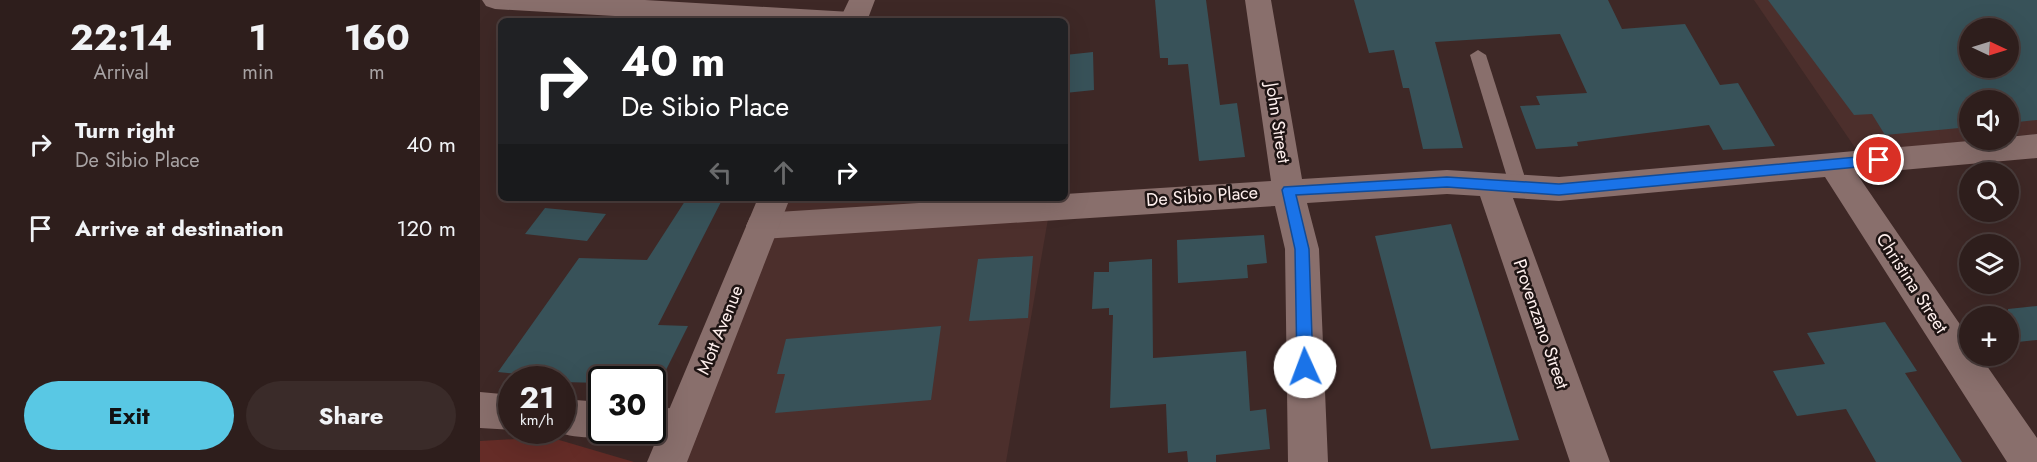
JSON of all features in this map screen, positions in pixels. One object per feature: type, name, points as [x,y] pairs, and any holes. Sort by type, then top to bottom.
[{"type":"street","points":[[495,0],[801,18]]},
{"type":"street","points":[[853,18],[862,0]]},
{"type":"street","name":"John Street","points":[[1258,0],[1288,190],[1302,249],[1308,462]]},
{"type":"street","name":"De Sibio Place","points":[[1068,199],[1447,182],[1559,189],[2037,146]]},
{"type":"street","name":"Christina Street","points":[[1833,164],[2030,462]]},
{"type":"street","name":"Provenzano Street","points":[[1506,186],[1590,462]]},
{"type":"street","name":"De Sibio Place","points":[[768,212],[1028,201]]},
{"type":"street","name":"Mott Avenue","points":[[667,462],[667,426],[768,212]]},
{"type":"street","points":[[480,410],[498,412]]},
{"type":"lane","points":[[1478,55],[1506,186]]},
{"type":"shaded area","points":[[1754,0],[2037,0],[2037,134],[2019,135],[2019,90],[1959,90],[1959,142],[1858,152]]},
{"type":"shaded area","points":[[779,201],[976,201],[973,222],[1048,219],[1006,462],[668,462]]},
{"type":"shaded area","points":[[498,440],[498,444],[573,444],[634,462],[480,462],[480,441]]},
{"type":"building","points":[[1155,0],[1206,0],[1220,105],[1237,103],[1245,157],[1199,161],[1188,64],[1168,65],[1168,58],[1160,58]]},
{"type":"building","points":[[1354,0],[1608,0],[1622,29],[1685,24],[1720,85],[1738,83],[1775,146],[1723,150],[1709,125],[1577,142],[1578,146],[1536,149],[1520,106],[1540,105],[1536,96],[1587,93],[1560,34],[1435,42],[1463,148],[1423,149],[1409,88],[1403,88],[1394,50],[1369,53]]},
{"type":"building","points":[[1768,0],[2037,0],[2037,120],[2019,122],[2019,90],[1959,90],[1959,128],[1885,135],[1872,114],[1854,115]]},
{"type":"building","points":[[1093,52],[1094,90],[1068,93],[1068,55]]},
{"type":"building","points":[[685,201],[721,201],[658,325],[688,326],[666,370],[666,366],[588,366],[588,383],[576,382],[576,366],[502,366],[579,258],[647,260]]},
{"type":"building","points":[[545,208],[606,214],[587,241],[525,234]]},
{"type":"building","points":[[1451,224],[1519,440],[1431,449],[1375,236]]},
{"type":"building","points":[[1264,235],[1267,263],[1247,265],[1248,278],[1178,283],[1177,240]]},
{"type":"building","points":[[1033,256],[1028,318],[969,321],[978,259]]},
{"type":"building","points":[[1152,259],[1153,358],[1246,351],[1250,411],[1266,409],[1270,449],[1216,455],[1216,462],[1188,462],[1187,451],[1168,453],[1166,404],[1110,408],[1113,315],[1109,315],[1109,308],[1092,309],[1094,272],[1109,272],[1109,262]]},
{"type":"building","points":[[2037,306],[2037,340],[2019,342],[2019,308]]},
{"type":"building","points":[[1885,322],[1917,371],[1905,373],[1962,462],[1876,462],[1846,409],[1797,416],[1773,371],[1825,364],[1807,333]]},
{"type":"building","points":[[941,326],[931,400],[775,413],[785,374],[777,374],[786,339]]},
{"type":"route","points":[[1305,367],[1302,249],[1288,190],[1447,182],[1559,189],[1879,160]]}]
